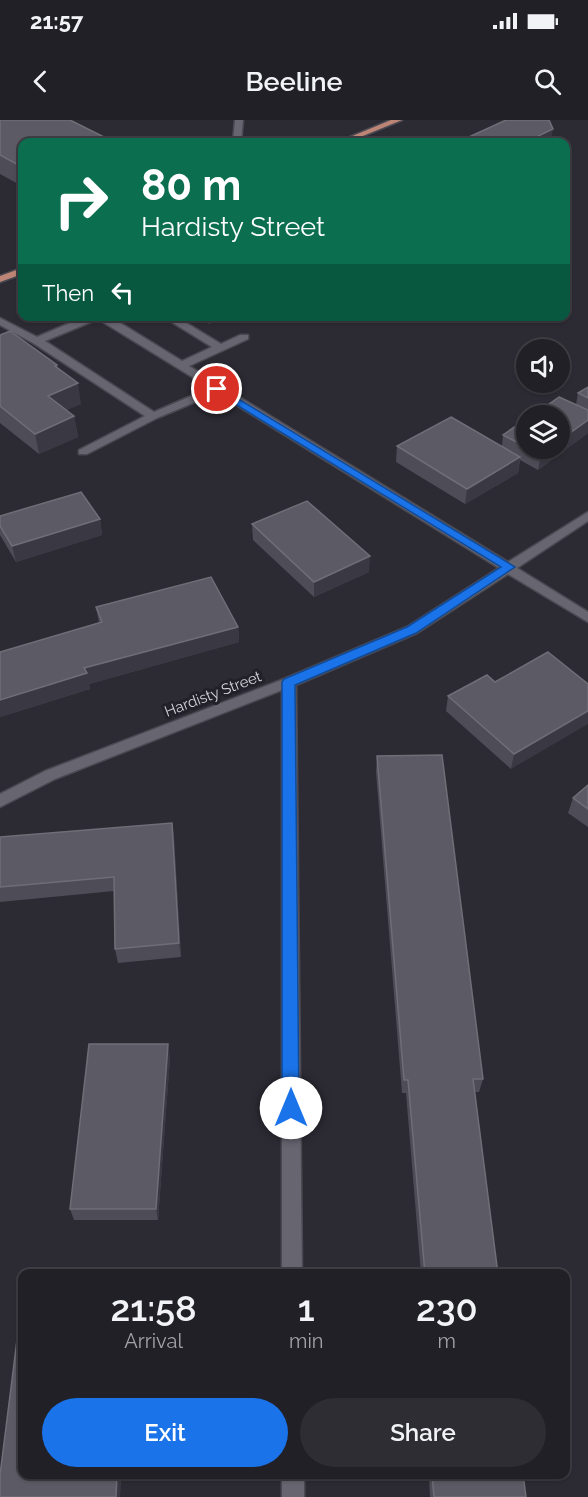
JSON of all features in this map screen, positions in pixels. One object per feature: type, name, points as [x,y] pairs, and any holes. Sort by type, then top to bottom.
[{"type":"main road","points":[[352,138],[398,120]]},
{"type":"main road","points":[[0,279],[18,272]]},
{"type":"street","points":[[237,138],[238,120]]},
{"type":"street","points":[[37,341],[84,321]]},
{"type":"street","points":[[109,321],[588,618]]},
{"type":"street","points":[[175,321],[219,347]]},
{"type":"street","points":[[2,323],[37,341],[153,416]]},
{"type":"street","points":[[180,366],[244,337]]},
{"type":"street","points":[[83,452],[153,416],[217,389]]},
{"type":"street","name":"Hardisty Street","points":[[0,801],[50,775],[289,682],[412,630],[588,516]]},
{"type":"street","points":[[289,682],[292,1269]]},
{"type":"street","points":[[293,1479],[293,1497]]},
{"type":"building","points":[[0,120],[70,120],[106,138],[18,138],[18,165],[0,155]]},
{"type":"building","points":[[506,120],[549,120],[553,129],[534,138],[467,138]]},
{"type":"building","points":[[10,331],[78,383],[48,396],[74,416],[35,434],[0,406],[0,335]]},
{"type":"building","points":[[588,387],[588,398],[578,393]]},
{"type":"building","points":[[559,397],[588,410],[588,420],[570,433],[570,405],[548,405]]},
{"type":"building","points":[[451,417],[516,455],[517,459],[467,489],[397,446]]},
{"type":"building","points":[[516,426],[516,442],[503,435]]},
{"type":"building","points":[[81,492],[100,519],[12,546],[0,526],[0,516]]},
{"type":"building","points":[[307,501],[370,556],[314,582],[252,524]]},
{"type":"building","points":[[211,577],[238,627],[84,668],[87,673],[0,700],[0,652],[102,622],[96,607]]},
{"type":"building","points":[[548,652],[588,684],[588,711],[514,754],[448,696],[487,675],[495,682]]},
{"type":"building","points":[[442,755],[483,1079],[473,1079],[497,1269],[425,1269],[408,1080],[404,1080],[377,756]]},
{"type":"building","points":[[588,785],[588,809],[573,798]]},
{"type":"building","points":[[172,823],[179,943],[115,949],[114,877],[0,887],[0,837]]},
{"type":"building","points":[[89,1044],[168,1044],[156,1209],[70,1209]]},
{"type":"building","points":[[18,1340],[18,1479],[117,1479],[116,1497],[0,1497],[0,1475]]},
{"type":"building","points":[[432,1479],[524,1479],[526,1497],[434,1497]]},
{"type":"route","points":[[217,389],[509,567],[412,630],[289,682],[291,1108]]}]
